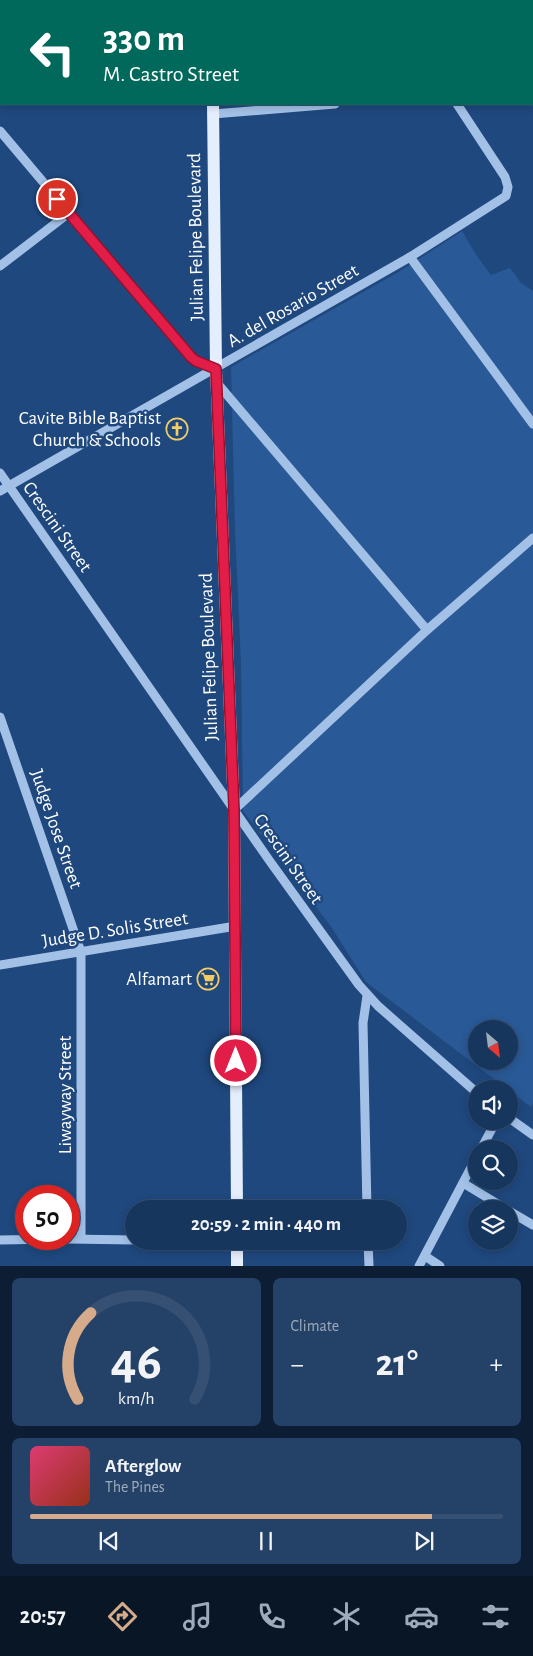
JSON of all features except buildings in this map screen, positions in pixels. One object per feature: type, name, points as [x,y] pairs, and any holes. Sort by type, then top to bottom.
[{"type":"main road","name":"Julian Felipe Boulevard","points":[[213,109],[216,383],[234,810],[237,1200]]},
{"type":"main road","points":[[237,1250],[237,1266]]},
{"type":"street","points":[[213,109],[311,105]]},
{"type":"street","name":"A. del Rosario Street","points":[[0,492],[410,257],[506,196],[508,187],[505,177],[458,105]]},
{"type":"street","points":[[0,131],[191,357],[216,369]]},
{"type":"street","points":[[0,266],[69,212]]},
{"type":"street","points":[[410,257],[533,424]]},
{"type":"street","points":[[216,383],[427,630]]},
{"type":"street","name":"Crescini Street","points":[[0,473],[234,810],[367,996],[468,1085]]},
{"type":"street","points":[[234,810],[427,630],[533,538]]},
{"type":"street","name":"Judge Jose Street","points":[[0,717],[82,952]]},
{"type":"street","name":"Judge D. Solis Street","points":[[0,965],[236,926]]},
{"type":"street","name":"Liwayway Street","points":[[81,1238],[82,952]]},
{"type":"street","points":[[367,996],[363,1023],[367,1200]]},
{"type":"street","points":[[518,1124],[533,1135]]},
{"type":"street","points":[[419,1266],[468,1173]]},
{"type":"street","points":[[463,1183],[491,1200]]},
{"type":"street","points":[[518,1216],[533,1225]]},
{"type":"street","points":[[81,1238],[125,1240]]},
{"type":"street","points":[[0,1240],[15,1240]]},
{"type":"street","points":[[368,1250],[369,1266]]},
{"type":"street","points":[[425,1256],[440,1266]]},
{"type":"shaded area","points":[[462,231],[491,275],[510,268],[521,283],[533,291],[533,1103],[531,1107],[518,1097],[518,1080],[495,1080],[482,1070],[518,1070],[518,1020],[468,1020],[468,1059],[366,982],[332,928],[243,811],[241,663],[235,531],[231,367],[402,270]]},
{"type":"place","name":"Cavite Bible Baptist Church & Schools","points":[[177,429]]},
{"type":"place","name":"Alfamart","points":[[208,979]]},
{"type":"route","points":[[57,199],[191,357],[216,369],[234,810],[236,1061]]}]
